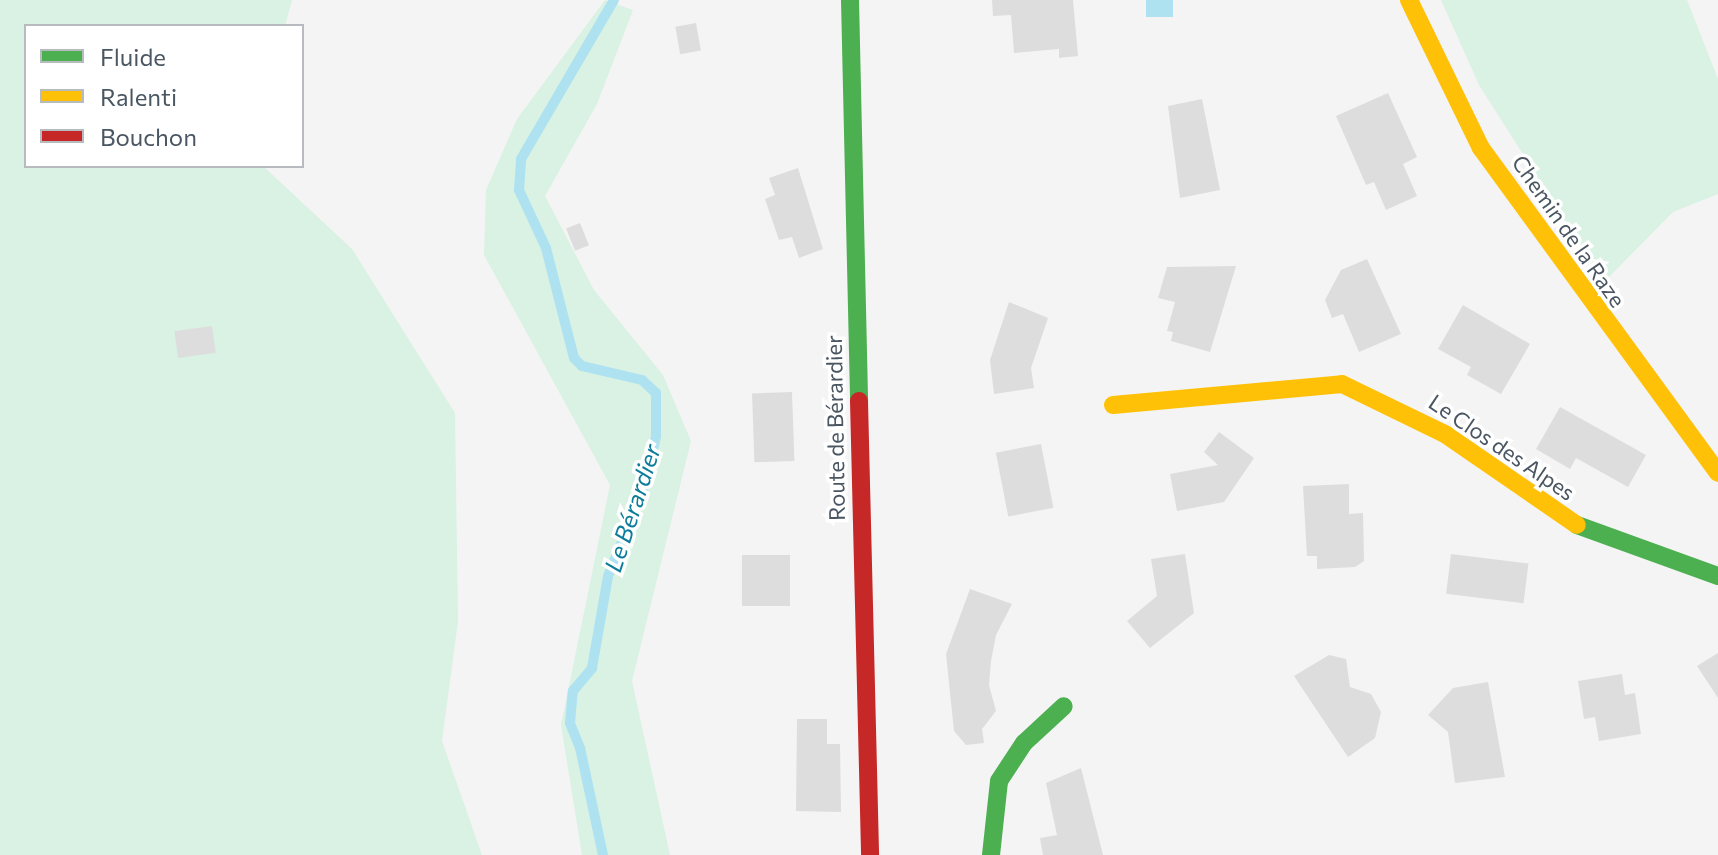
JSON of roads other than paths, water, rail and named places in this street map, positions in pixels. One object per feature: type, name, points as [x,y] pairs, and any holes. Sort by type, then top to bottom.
[{"type":"street","name":"Route de Bérardier","points":[[850,0],[870,855]]},
{"type":"street","name":"Chemin de la Raze","points":[[1409,0],[1481,148],[1718,473]]},
{"type":"street","name":"Le Clos des Alpes","points":[[1113,405],[1342,384],[1445,434],[1580,527],[1718,576]]},
{"type":"street","points":[[991,855],[999,781],[1024,743],[1064,706]]},
{"type":"water","points":[[1146,0],[1173,0],[1173,17],[1146,17]]},
{"type":"waterway","name":"Le Bérardier","points":[[603,855],[580,748],[570,723],[573,691],[592,668],[608,576],[646,482],[656,436],[656,393],[642,380],[582,366],[574,358],[546,248],[519,190],[521,159],[614,0]]}]
